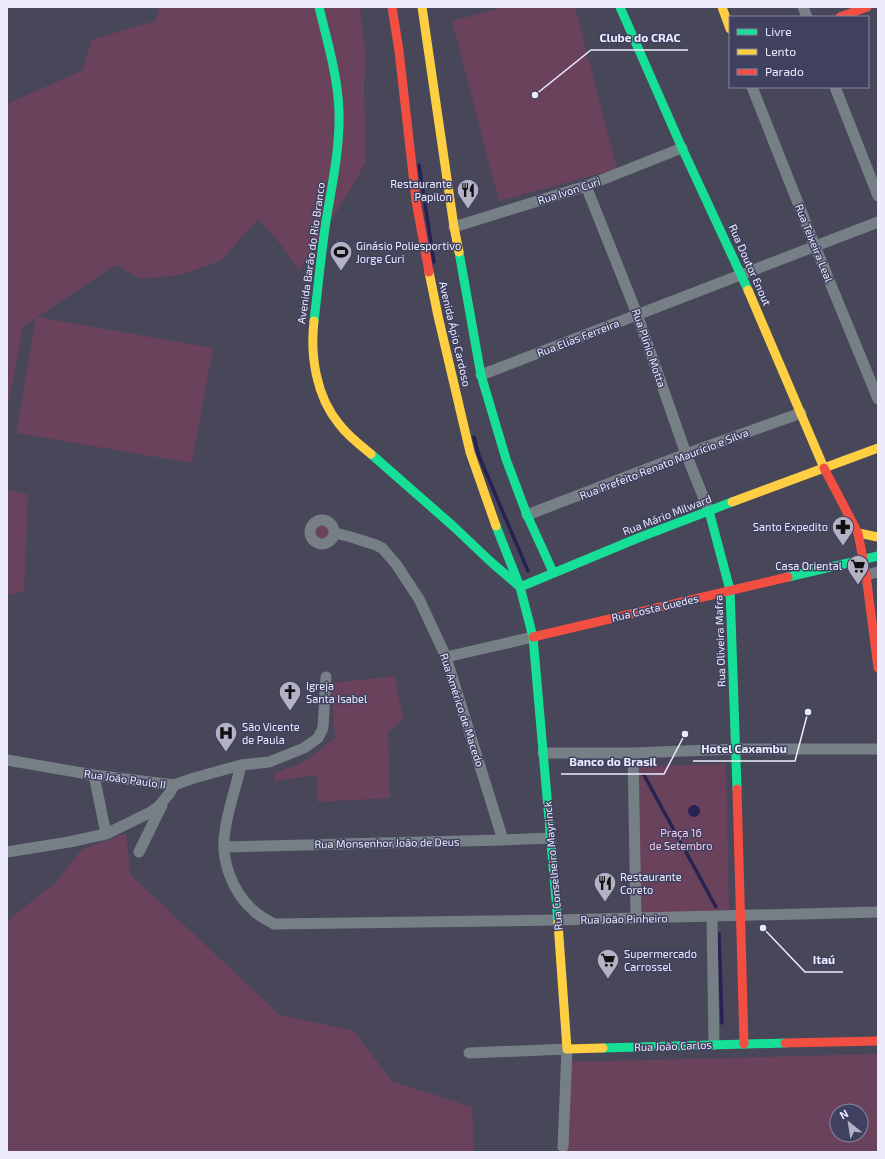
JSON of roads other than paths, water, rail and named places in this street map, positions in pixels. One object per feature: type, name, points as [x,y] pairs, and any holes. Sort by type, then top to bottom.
[{"type":"street","name":"Avenida Barão do Rio Branco","points":[[319,7],[336,79],[340,108],[334,176],[322,248],[313,332],[315,361],[324,398],[334,417],[344,431],[454,526],[491,562],[520,587]]},
{"type":"street","name":"Avenida Ápio Cardoso","points":[[392,7],[399,50],[416,201],[424,252],[438,316],[470,452],[486,499],[520,587]]},
{"type":"street","name":"Avenida Ápio Cardoso","points":[[422,7],[454,228],[482,375],[506,459],[527,515],[553,572]]},
{"type":"street","name":"Rua Doutor Enout","points":[[620,7],[682,148],[742,275],[824,469],[858,533],[864,560],[878,668]]},
{"type":"street","points":[[722,7],[729,26]]},
{"type":"street","points":[[843,16],[867,7]]},
{"type":"street","name":"Rua Teixeira Leal","points":[[752,88],[878,399]]},
{"type":"street","points":[[835,88],[878,196]]},
{"type":"street","name":"Rua Ivon Curi","points":[[454,228],[586,186],[682,148]]},
{"type":"street","name":"Rua Plínio Motta","points":[[586,186],[637,314],[686,454],[709,511]]},
{"type":"street","name":"Rua Elias Ferreira","points":[[482,375],[878,222]]},
{"type":"street","name":"Rua Prefeito Renato Maurício e Silva","points":[[527,515],[801,412]]},
{"type":"street","name":"Rua Mário Milward","points":[[520,587],[553,572],[709,511],[878,448]]},
{"type":"street","name":"Rua Oliveira Mafra","points":[[709,511],[730,590],[744,1044]]},
{"type":"street","name":"Rua Américo de Macedo","points":[[335,533],[382,548],[389,555],[419,599],[446,657],[503,840]]},
{"type":"street","points":[[858,533],[878,537]]},
{"type":"street","name":"Rua Costa Guedes","points":[[446,657],[878,556]]},
{"type":"street","points":[[866,575],[878,572]]},
{"type":"street","name":"Rua Conselheiro Mayrinck","points":[[520,587],[533,637],[558,920],[566,1049],[563,1148]]},
{"type":"street","name":"Rua João Paulo II","points":[[7,760],[94,775],[174,785],[240,765],[269,762],[304,748],[318,738],[323,728],[326,677]]},
{"type":"street","points":[[543,753],[878,749]]},
{"type":"street","points":[[633,753],[636,918]]},
{"type":"street","points":[[224,847],[225,831],[240,765]]},
{"type":"street","points":[[94,775],[106,834]]},
{"type":"street","points":[[139,852],[164,801],[174,785]]},
{"type":"street","points":[[7,852],[70,842],[106,834],[149,813],[164,801]]},
{"type":"street","name":"Rua Monsenhor João de Deus","points":[[224,847],[550,838]]},
{"type":"street","name":"Rua João Pinheiro","points":[[224,847],[227,868],[239,893],[253,911],[274,924],[712,917],[878,912]]},
{"type":"street","points":[[712,917],[714,1044]]},
{"type":"street","name":"Rua João Carlos","points":[[469,1053],[714,1044],[878,1040]]},
{"type":"waterway","points":[[419,165],[434,262]]},
{"type":"waterway","points":[[474,437],[479,456],[528,571]]},
{"type":"waterway","points":[[644,775],[716,907]]},
{"type":"waterway","points":[[719,934],[722,1023]]},
{"type":"place","name":"Clube do CRAC","points":[[535,95]]},
{"type":"place","name":"Restaurante Papilon","points":[[468,210]]},
{"type":"place","name":"Ginásio Poliesportivo Jorge Curi","points":[[341,272]]},
{"type":"place","name":"Santo Expedito","points":[[843,546]]},
{"type":"place","name":"Casa Oriental","points":[[858,586]]},
{"type":"place","name":"Igreja Santa Isabel","points":[[290,712]]},
{"type":"place","name":"Hotel Caxambu","points":[[808,712]]},
{"type":"place","name":"Banco do Brasil","points":[[685,734]]},
{"type":"place","name":"São Vicente de Paula","points":[[226,752]]},
{"type":"place","name":"Restaurante Coreto","points":[[605,902]]},
{"type":"place","name":"Itaú","points":[[763,928]]},
{"type":"place","name":"Supermercado Carrossel","points":[[608,980]]},
{"type":"park label","name":"Praça 16 de Setembro","points":[[681,839]]}]
